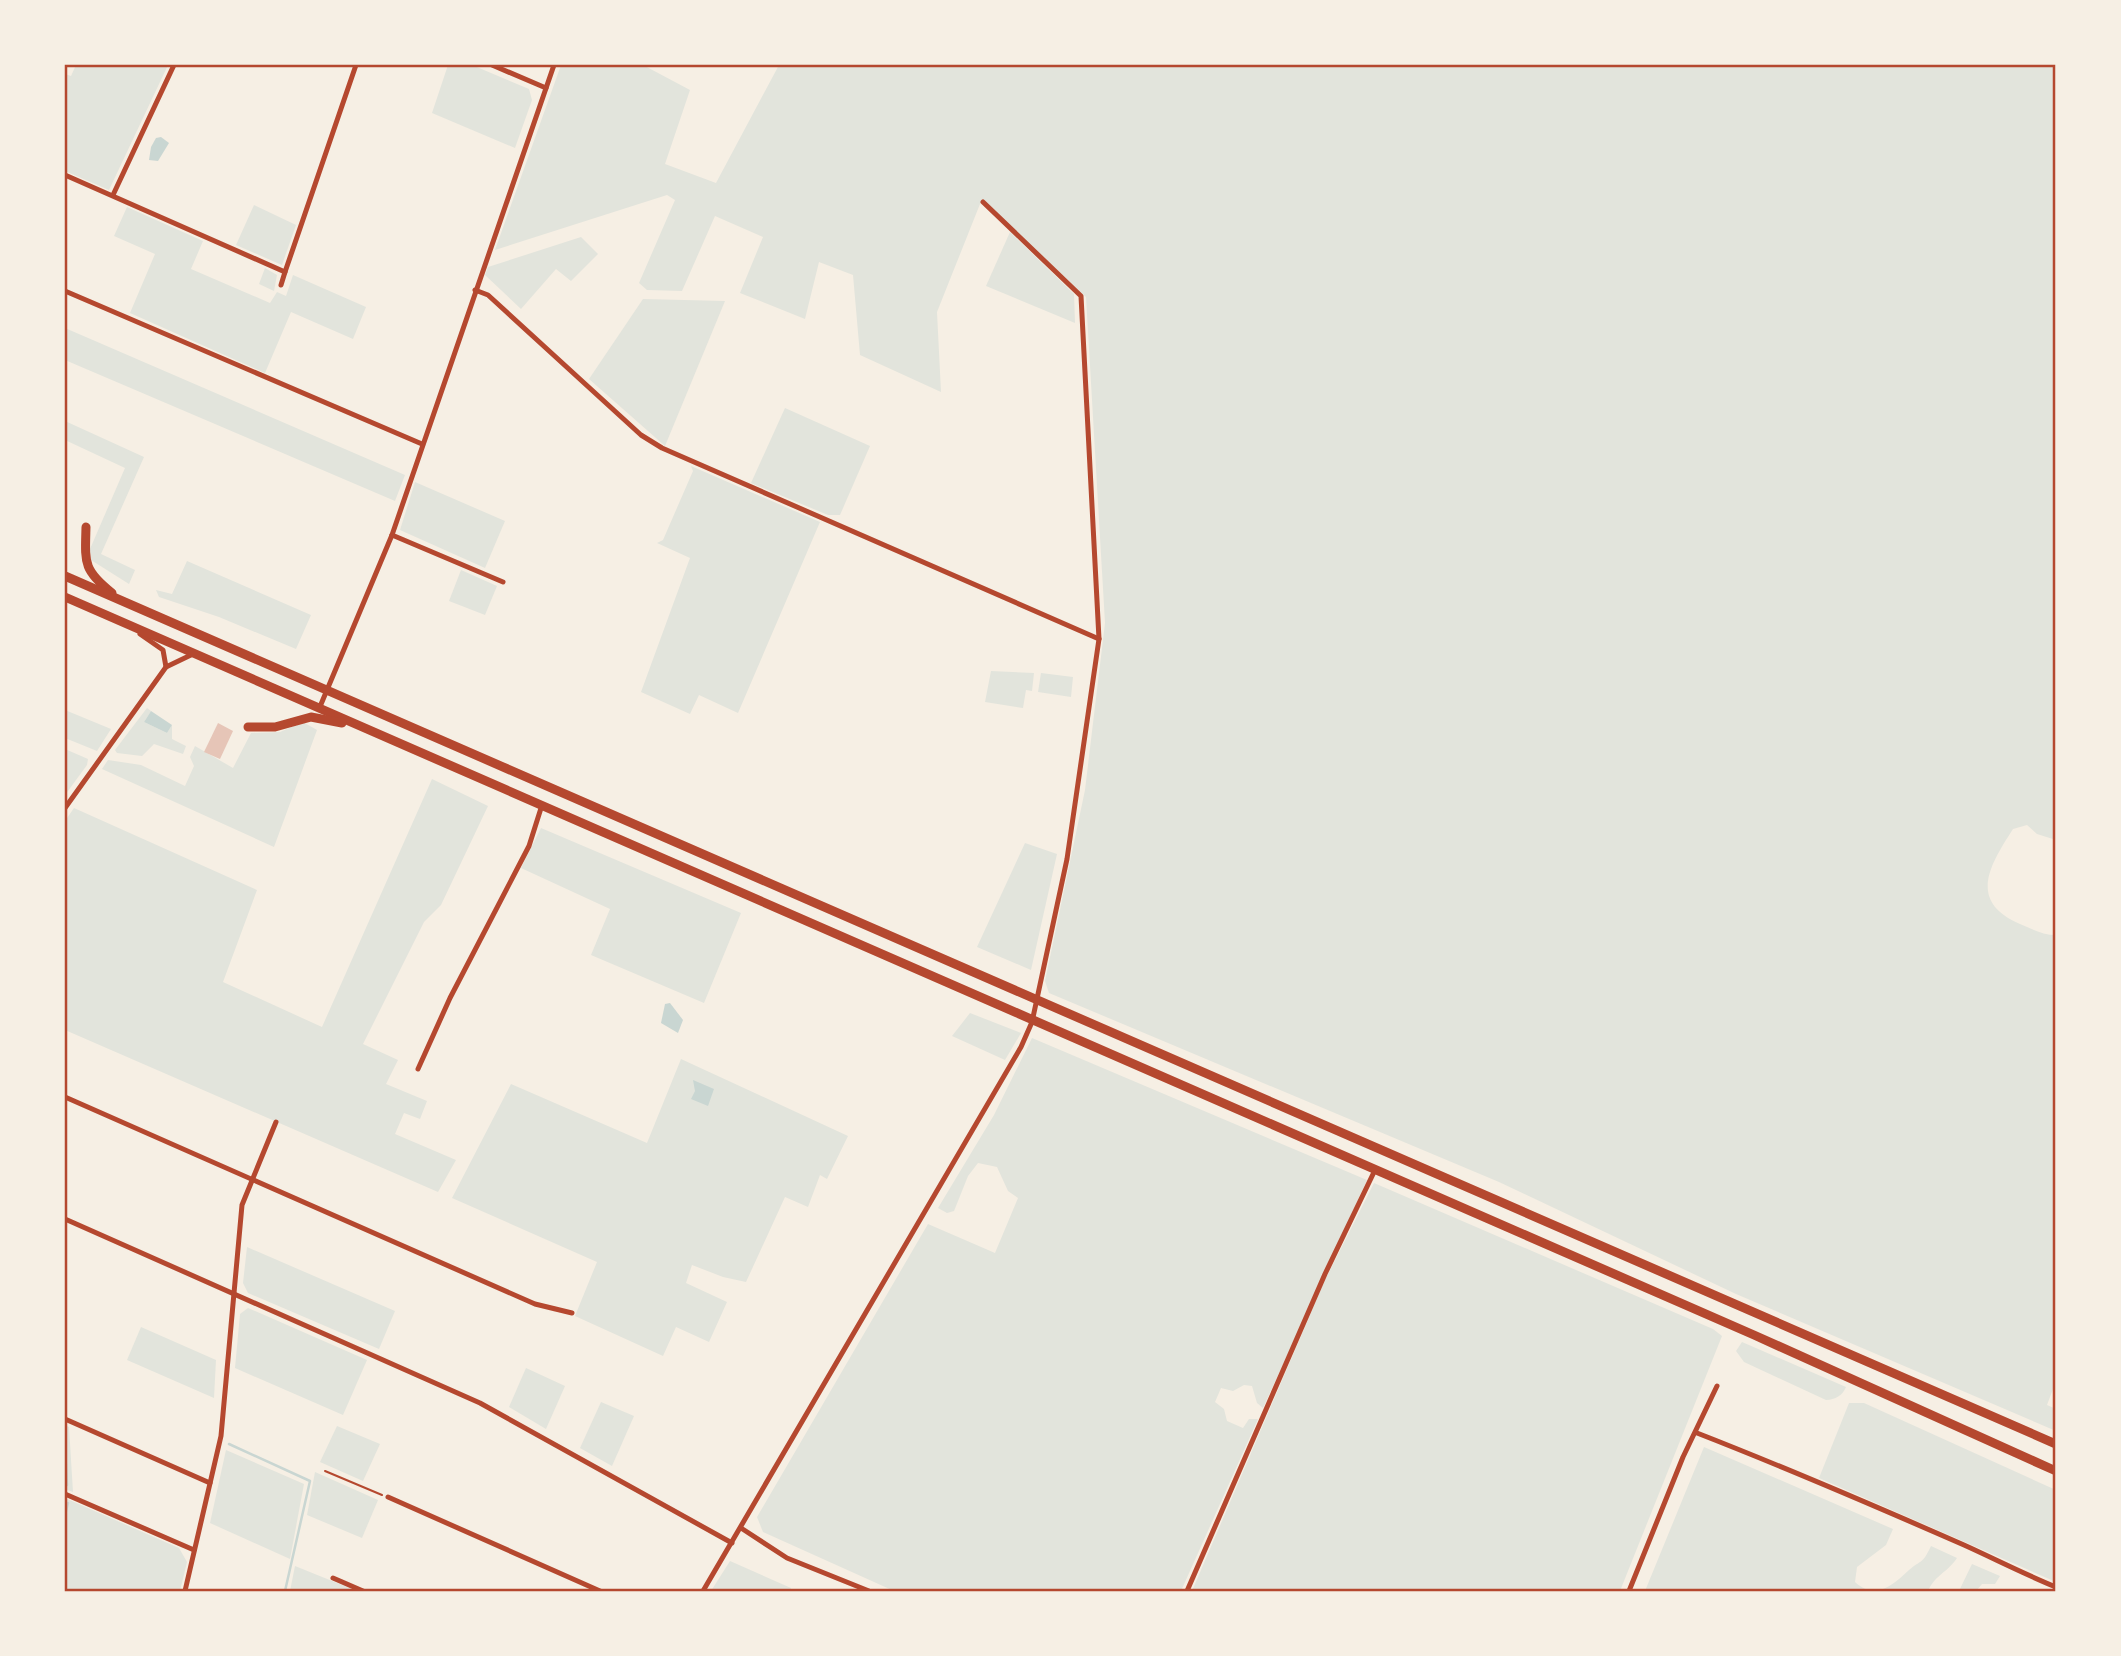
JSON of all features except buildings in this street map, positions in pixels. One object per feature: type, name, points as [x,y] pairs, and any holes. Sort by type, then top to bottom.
[{"type":"main road","points":[[86,527],[86,568],[91,577],[121,601]]},
{"type":"main road","points":[[65,576],[2056,1444]]},
{"type":"main road","points":[[65,597],[1754,1335],[2056,1471]]},
{"type":"main road","points":[[248,727],[275,727],[311,717],[358,725]]},
{"type":"street","points":[[113,195],[174,65]]},
{"type":"street","points":[[281,285],[356,65]]},
{"type":"street","points":[[492,65],[546,88]]},
{"type":"street","points":[[319,709],[392,535],[554,65]]},
{"type":"street","points":[[65,175],[285,272]]},
{"type":"street","points":[[703,1591],[976,1129],[1021,1047],[1032,1021],[1067,859],[1099,639],[1082,296],[983,202]]},
{"type":"street","points":[[475,290],[488,295],[641,435],[662,449],[1099,639]]},
{"type":"street","points":[[65,291],[422,444]]},
{"type":"street","points":[[392,535],[503,582]]},
{"type":"street","points":[[125,624],[163,650],[166,667]]},
{"type":"street","points":[[65,808],[166,667],[176,659],[194,654]]},
{"type":"street","points":[[418,1069],[450,998],[528,846],[542,805]]},
{"type":"street","points":[[65,1097],[535,1304],[572,1313]]},
{"type":"street","points":[[185,1591],[223,1427],[242,1205],[276,1122]]},
{"type":"street","points":[[1187,1591],[1325,1274],[1375,1170]]},
{"type":"street","points":[[65,1219],[480,1403],[732,1544]]},
{"type":"street","points":[[1629,1591],[1683,1457],[1697,1433],[1717,1386]]},
{"type":"street","points":[[65,1419],[210,1483]]},
{"type":"street","points":[[1697,1433],[1797,1472],[2056,1587]]},
{"type":"street","points":[[65,1494],[194,1550]]},
{"type":"street","points":[[388,1497],[600,1591]]},
{"type":"street","points":[[740,1528],[787,1558],[869,1591]]},
{"type":"street","points":[[333,1578],[363,1591]]},
{"type":"path","points":[[325,1471],[388,1497]]},
{"type":"shaded area","points":[[76,65],[168,65],[109,190],[65,171],[65,74],[71,76]]},
{"type":"shaded area","points":[[448,65],[472,65],[529,89],[532,100],[515,148],[432,113]]},
{"type":"shaded area","points":[[561,65],[643,65],[690,90],[665,164],[716,183],[779,65],[2056,65],[2056,840],[2037,834],[2027,825],[2013,829],[1991,869],[1988,893],[1993,905],[2004,915],[2038,931],[2056,935],[2056,1381],[2047,1405],[2056,1409],[2056,1431],[1736,1294],[1499,1182],[1049,993],[1045,981],[1085,790],[1105,623],[1086,297],[982,199],[937,312],[941,392],[860,355],[853,275],[819,262],[805,319],[740,293],[763,237],[715,216],[682,291],[647,290],[639,283],[675,200],[667,195],[495,250]]},
{"type":"shaded area","points":[[161,137],[169,143],[158,161],[149,160],[151,147],[156,138]]},
{"type":"shaded area","points":[[254,205],[296,225],[282,265],[236,245]]},
{"type":"shaded area","points":[[127,207],[203,241],[191,269],[270,303],[277,292],[286,296],[293,275],[366,307],[353,339],[291,312],[265,373],[130,313],[155,254],[114,236]]},
{"type":"shaded area","points":[[1010,232],[1074,294],[1075,323],[986,286]]},
{"type":"shaded area","points":[[581,237],[598,254],[571,281],[556,269],[521,309],[485,275],[488,267]]},
{"type":"shaded area","points":[[265,268],[277,275],[274,291],[259,284]]},
{"type":"shaded area","points":[[643,299],[725,301],[665,446],[589,379]]},
{"type":"shaded area","points":[[65,328],[405,475],[395,501],[65,360]]},
{"type":"shaded area","points":[[785,408],[870,446],[840,515],[828,515],[751,483]]},
{"type":"shaded area","points":[[65,421],[144,457],[101,554],[135,570],[129,584],[91,560],[90,549],[125,468],[65,440]]},
{"type":"shaded area","points":[[691,466],[820,522],[738,713],[699,695],[690,714],[641,692],[690,558],[657,543],[663,540],[693,471]]},
{"type":"shaded area","points":[[415,482],[505,521],[485,568],[400,530]]},
{"type":"shaded area","points":[[187,561],[311,615],[296,649],[219,617],[159,597],[156,590],[172,594]]},
{"type":"shaded area","points":[[461,570],[497,586],[485,615],[449,601]]},
{"type":"shaded area","points":[[991,671],[1034,673],[1032,691],[1026,690],[1023,708],[985,702]]},
{"type":"shaded area","points":[[1041,673],[1073,677],[1071,697],[1038,692]]},
{"type":"shaded area","points":[[147,708],[151,711],[144,722],[167,733],[172,725],[172,739],[186,746],[183,754],[154,744],[142,756],[117,753],[115,750]]},
{"type":"shaded area","points":[[65,710],[111,729],[97,751],[65,738]]},
{"type":"shaded area","points":[[151,711],[172,725],[167,733],[144,722]]},
{"type":"shaded area","points":[[303,722],[317,730],[274,847],[102,769],[108,760],[141,765],[185,786],[194,766],[190,757],[195,746],[233,768],[251,733],[280,732]]},
{"type":"shaded area","points":[[65,749],[88,759],[87,765],[65,795]]},
{"type":"shaded area","points":[[432,779],[488,806],[441,905],[424,922],[363,1044],[398,1060],[386,1084],[427,1101],[420,1119],[404,1113],[395,1134],[456,1160],[438,1192],[65,1030],[65,821],[74,808],[257,890],[223,982],[322,1027]]},
{"type":"shaded area","points":[[541,828],[741,913],[704,1003],[591,955],[610,909],[521,868]]},
{"type":"shaded area","points":[[1025,843],[1057,854],[1031,970],[977,947]]},
{"type":"shaded area","points":[[670,1003],[683,1020],[678,1033],[661,1023],[665,1004]]},
{"type":"shaded area","points":[[970,1013],[1021,1033],[1005,1060],[952,1036]]},
{"type":"shaded area","points":[[1032,1038],[1367,1180],[1263,1408],[1257,1403],[1252,1386],[1244,1385],[1233,1391],[1221,1388],[1215,1402],[1224,1409],[1227,1421],[1243,1428],[1249,1419],[1258,1419],[1181,1591],[894,1591],[763,1532],[757,1517],[928,1224],[995,1253],[1018,1198],[1008,1191],[997,1167],[978,1163],[968,1176],[954,1211],[947,1213],[938,1208],[994,1115]]},
{"type":"shaded area","points":[[681,1059],[848,1136],[827,1179],[820,1175],[808,1207],[785,1197],[746,1282],[723,1277],[692,1265],[686,1283],[727,1302],[709,1342],[676,1327],[663,1356],[575,1316],[597,1262],[452,1198],[511,1084],[647,1143]]},
{"type":"shaded area","points":[[693,1080],[714,1089],[708,1106],[691,1099],[695,1091]]},
{"type":"shaded area","points":[[1374,1183],[1713,1329],[1722,1336],[1620,1591],[1192,1591],[1325,1280]]},
{"type":"shaded area","points":[[247,1247],[395,1311],[379,1349],[248,1293],[243,1283]]},
{"type":"shaded area","points":[[248,1308],[367,1360],[343,1415],[235,1368],[240,1314]]},
{"type":"shaded area","points":[[141,1327],[216,1360],[214,1398],[127,1360]]},
{"type":"shaded area","points":[[1742,1342],[1846,1387],[1838,1396],[1826,1400],[1744,1362],[1736,1351]]},
{"type":"shaded area","points":[[526,1368],[565,1386],[546,1429],[509,1407]]},
{"type":"shaded area","points":[[601,1402],[634,1416],[612,1466],[580,1448]]},
{"type":"shaded area","points":[[1849,1403],[1864,1403],[2056,1490],[2056,1582],[1819,1478]]},
{"type":"shaded area","points":[[65,1425],[69,1427],[73,1492],[65,1489]]},
{"type":"shaded area","points":[[337,1426],[380,1444],[363,1481],[320,1462]]},
{"type":"shaded area","points":[[1704,1447],[1893,1529],[1886,1545],[1857,1567],[1855,1582],[1863,1588],[1877,1591],[1645,1591]]},
{"type":"shaded area","points":[[226,1450],[304,1484],[290,1559],[210,1523]]},
{"type":"shaded area","points":[[315,1472],[378,1500],[362,1538],[307,1515]]},
{"type":"shaded area","points":[[65,1498],[179,1548],[187,1562],[180,1591],[65,1591]]},
{"type":"shaded area","points":[[1931,1546],[1957,1558],[1928,1591],[1877,1591],[1897,1581],[1921,1561]]},
{"type":"shaded area","points":[[730,1561],[791,1588],[790,1591],[711,1591]]},
{"type":"shaded area","points":[[1972,1564],[2000,1576],[1995,1584],[1982,1584],[1976,1591],[1959,1591]]},
{"type":"shaded area","points":[[295,1566],[357,1591],[290,1591]]},
{"type":"waterway","points":[[229,1444],[310,1481],[285,1591]]},
{"type":"waterway","points":[[65,1447],[67,1485]]},
{"type":"waterway","points":[[65,1515],[68,1503]]}]
